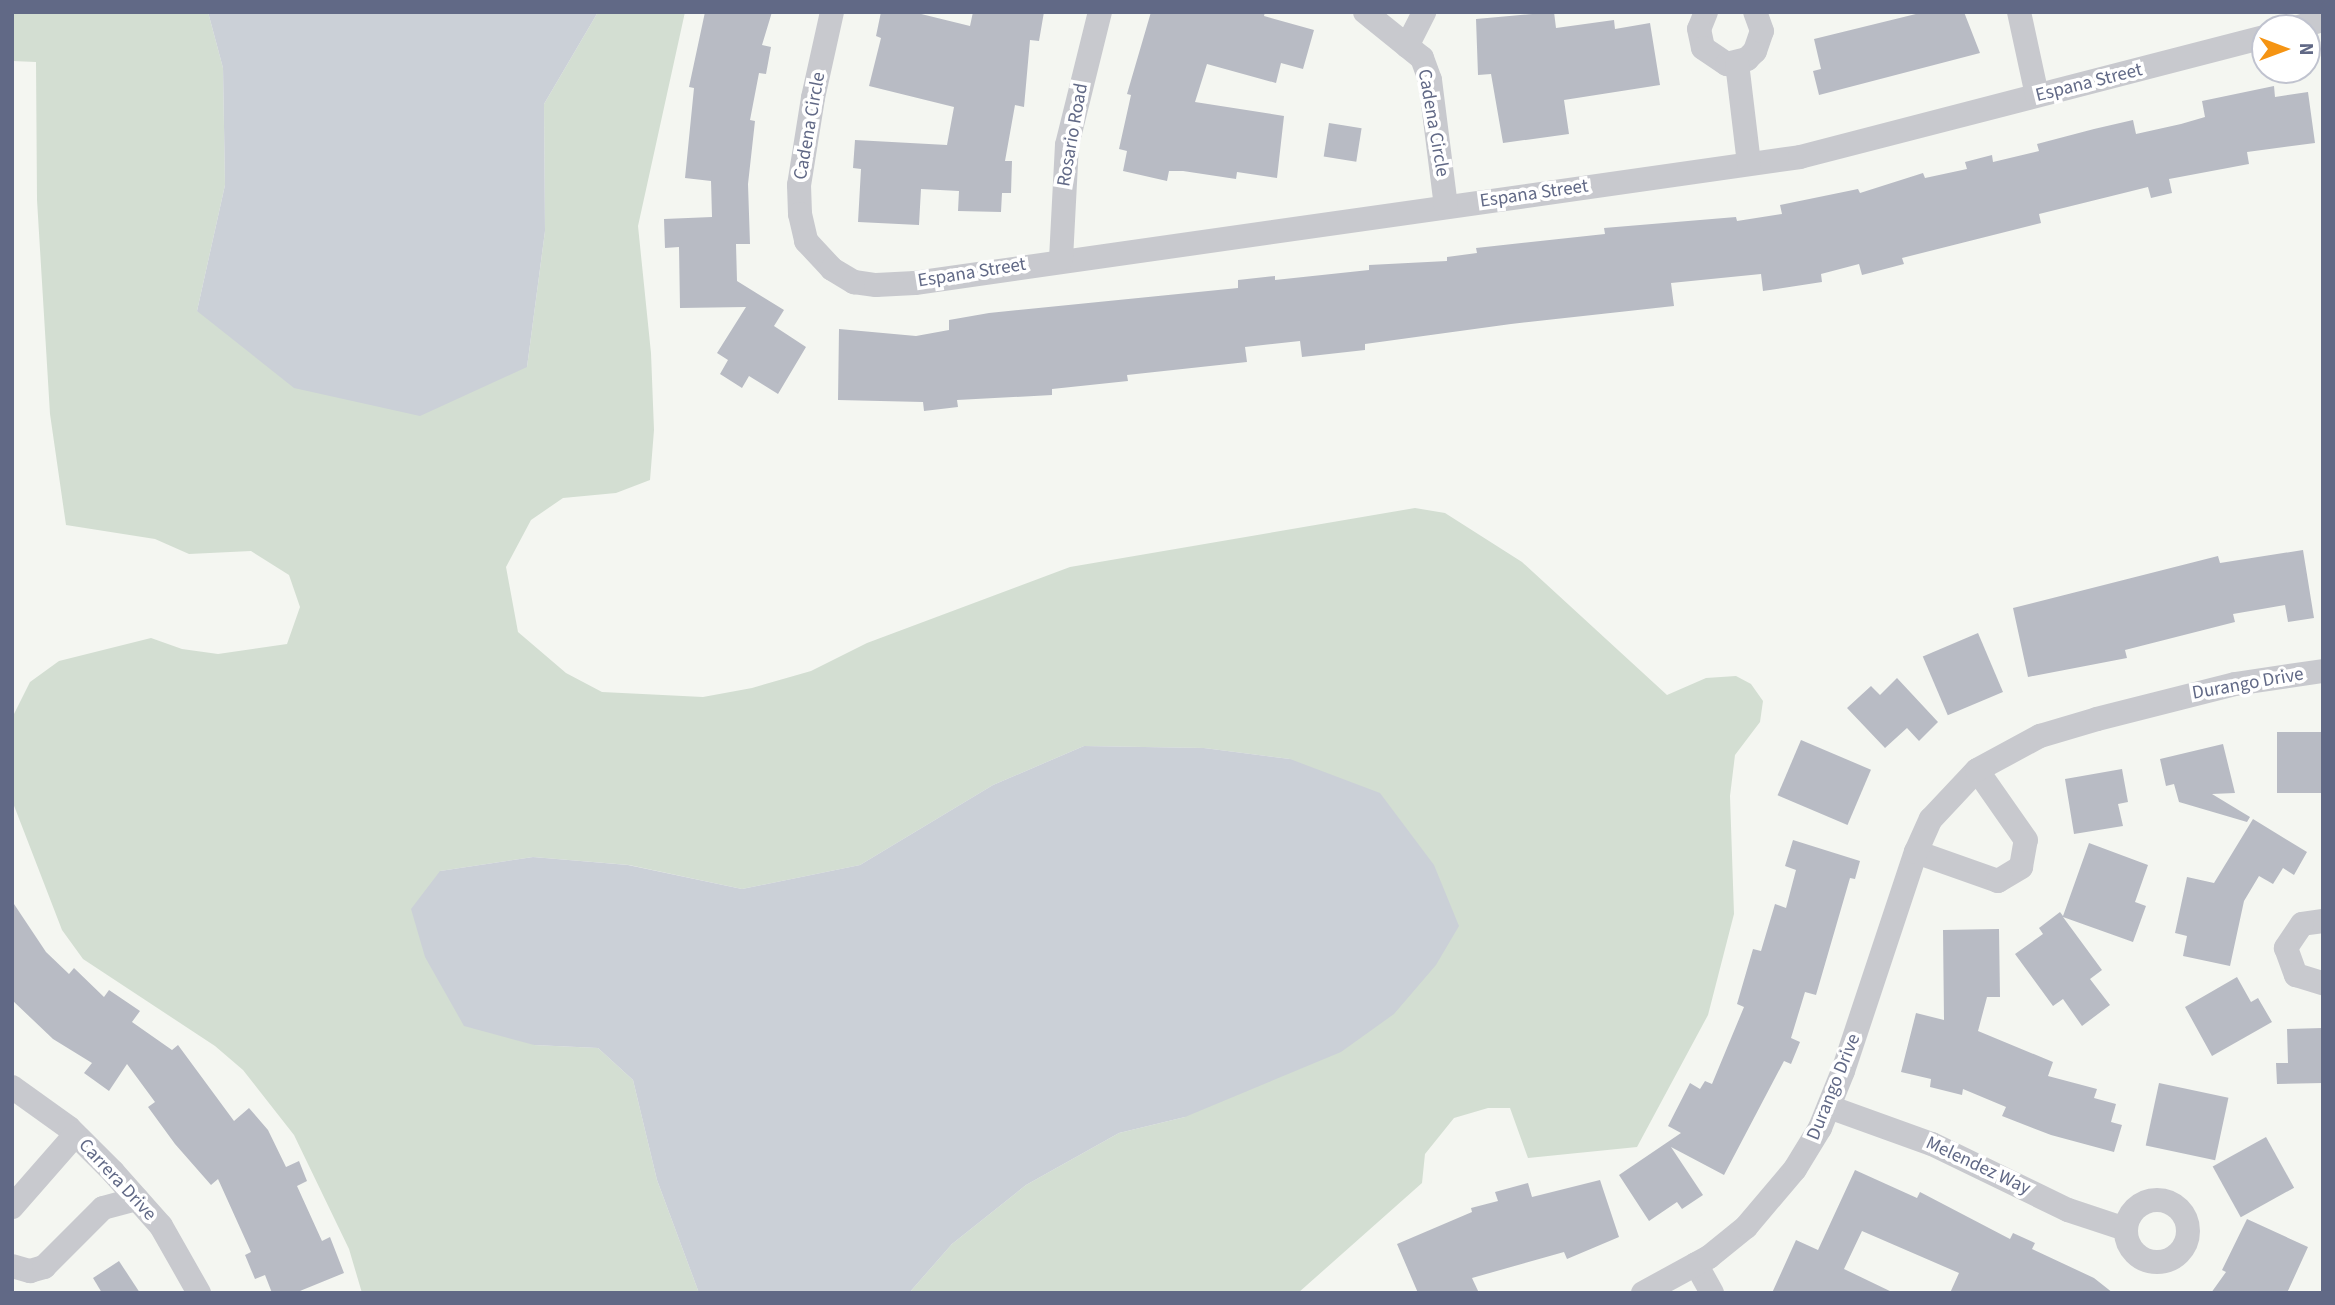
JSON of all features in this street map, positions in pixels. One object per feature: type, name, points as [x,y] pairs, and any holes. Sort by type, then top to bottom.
[{"type":"street","name":"Cadena Circle","points":[[806,241],[799,185],[832,12]]},
{"type":"street","name":"Rosario Road","points":[[1061,260],[1067,145],[1100,12]]},
{"type":"street","name":"Cadena Circle","points":[[1365,12],[1422,58],[1430,80],[1446,206]]},
{"type":"street","name":"Cadena Circle","points":[[1407,46],[1424,12]]},
{"type":"street","points":[[1706,12],[1699,29],[1703,48],[1717,61],[1737,63],[1755,51],[1760,41],[1762,31],[1755,12]]},
{"type":"street","points":[[2019,12],[2037,95]]},
{"type":"street","name":"Espana Street","points":[[806,241],[832,269],[854,282],[876,285],[1061,260],[1800,157],[2251,41]]},
{"type":"street","points":[[1737,63],[1749,163]]},
{"type":"street","name":"Durango Drive","points":[[1643,1293],[1696,1264],[1746,1227],[1776,1197],[1820,1128],[1829,1107],[1916,852],[1931,818],[1977,770],[2040,736],[2097,719],[2235,684],[2323,671]]},
{"type":"street","points":[[1916,852],[1998,881],[2021,867],[2026,840],[1977,770]]},
{"type":"street","points":[[2323,921],[2302,924],[2286,948],[2297,975],[2323,983]]},
{"type":"street","name":"Carrera Drive","points":[[12,1087],[75,1135],[137,1199],[161,1226],[199,1293]]},
{"type":"street","name":"Melendez Way","points":[[1829,1107],[1932,1144],[2068,1210],[2125,1229]]},
{"type":"street","points":[[12,1207],[75,1135]]},
{"type":"street","points":[[12,1266],[30,1271],[44,1267],[103,1208],[137,1199]]},
{"type":"street","points":[[1696,1264],[1712,1293]]},
{"type":"shaded area","points":[[12,12],[208,12],[223,68],[225,185],[197,311],[527,367],[545,231],[544,104],[598,12],[685,12],[638,226],[651,353],[654,430],[650,480],[616,493],[563,498],[531,520],[506,567],[518,632],[566,673],[602,692],[703,697],[752,688],[811,671],[867,643],[1070,567],[1415,508],[1445,513],[1522,562],[1667,695],[1706,678],[1736,676],[1751,684],[1763,701],[1760,722],[1735,755],[1730,796],[1734,914],[1708,1015],[1637,1147],[1528,1158],[1510,1108],[1488,1108],[1454,1118],[1425,1154],[1422,1183],[1298,1293],[909,1293],[952,1244],[1026,1185],[1119,1133],[1185,1117],[1290,759],[1204,748],[1084,746],[993,785],[860,865],[742,889],[629,865],[533,857],[440,871],[534,1045],[598,1048],[633,1080],[657,1180],[699,1293],[362,1293],[349,1249],[294,1135],[243,1070],[215,1046],[83,959],[62,930],[13,803],[12,718],[30,682],[59,661],[151,638],[182,649],[218,654],[287,644],[300,607],[289,575],[251,551],[189,554],[155,539],[66,525],[50,414],[37,200],[36,62],[12,61]]},
{"type":"shaded area","points":[[208,12],[598,12],[544,104],[545,231],[527,367],[420,416],[294,388],[197,311],[225,185],[223,68]]},
{"type":"shaded area","points":[[1084,746],[1204,748],[1290,759],[1380,793],[1434,865],[1459,926],[1436,965],[1394,1014],[1341,1052],[1185,1117],[1119,1133],[1026,1185],[952,1244],[909,1293],[699,1293],[657,1180],[633,1080],[598,1048],[534,1045],[464,1026],[425,957],[411,909],[440,871],[533,857],[628,865],[742,889],[860,865],[993,785]]},
{"type":"building","points":[[705,12],[772,12],[762,45],[771,47],[766,74],[759,73],[750,120],[755,121],[748,184],[750,244],[736,244],[737,281],[784,310],[774,326],[806,347],[778,394],[749,376],[742,388],[720,374],[728,360],[717,353],[746,307],[680,308],[679,247],[665,248],[664,219],[712,217],[711,181],[685,178],[694,88],[689,87]]},
{"type":"building","points":[[881,12],[913,12],[970,26],[973,12],[1044,12],[1039,41],[1030,40],[1024,107],[1015,105],[1005,161],[1012,161],[1011,193],[1002,193],[1001,212],[958,211],[959,191],[921,189],[919,225],[858,222],[861,169],[853,168],[855,140],[947,145],[954,107],[869,86],[881,38],[876,36]]},
{"type":"building","points":[[1151,12],[1265,12],[1264,16],[1314,30],[1303,69],[1281,63],[1276,83],[1207,64],[1195,102],[1284,116],[1277,178],[1237,172],[1236,179],[1169,171],[1167,181],[1123,171],[1127,151],[1119,149],[1131,95],[1127,94]]},
{"type":"building","points":[[1554,12],[1556,28],[1614,20],[1615,29],[1650,23],[1660,85],[1564,100],[1569,134],[1503,143],[1491,74],[1478,75],[1476,19]]},
{"type":"building","points":[[1924,12],[1964,12],[1980,53],[1819,95],[1813,71],[1821,69],[1814,39]]},
{"type":"building","points":[[2274,86],[2275,97],[2308,92],[2315,143],[2247,152],[2249,164],[2169,179],[2172,193],[2151,198],[2148,187],[2039,214],[2041,223],[1902,258],[1904,264],[1862,275],[1859,264],[1821,274],[1822,282],[1763,291],[1761,274],[1671,283],[1674,306],[1365,344],[1365,350],[1302,357],[1300,341],[1245,347],[1247,362],[1127,375],[1128,381],[1052,389],[1052,395],[957,400],[958,407],[924,411],[923,402],[838,400],[839,329],[916,336],[949,330],[949,320],[989,313],[1238,288],[1238,280],[1275,276],[1275,280],[1369,270],[1369,265],[1447,261],[1447,257],[1477,253],[1476,248],[1605,234],[1604,228],[1736,217],[1737,221],[1782,214],[1780,205],[1858,189],[1860,193],[1923,173],[1925,178],[1967,169],[1965,162],[1992,155],[1993,162],[2039,151],[2037,144],[2133,120],[2136,134],[2181,124],[2205,117],[2202,101]]},
{"type":"building","points":[[1329,123],[1362,128],[1356,162],[1324,157]]},
{"type":"building","points":[[2303,550],[2314,618],[2288,622],[2285,605],[2233,614],[2235,622],[2125,650],[2127,658],[2028,677],[2013,608],[2218,556],[2220,563]]},
{"type":"building","points":[[1978,633],[2003,692],[1948,715],[1923,656]]},
{"type":"building","points":[[1897,678],[1938,722],[1919,741],[1907,728],[1885,748],[1847,708],[1871,686],[1880,695]]},
{"type":"building","points":[[2277,732],[2323,732],[2323,793],[2277,793]]},
{"type":"building","points":[[1801,740],[1871,770],[1848,825],[1778,795]]},
{"type":"building","points":[[2223,744],[2235,793],[2212,794],[2250,817],[2247,822],[2179,802],[2174,784],[2166,786],[2160,759]]},
{"type":"building","points":[[2122,769],[2128,802],[2118,804],[2123,826],[2074,834],[2065,779]]},
{"type":"building","points":[[2253,819],[2307,852],[2294,875],[2283,868],[2273,884],[2259,876],[2244,901],[2230,966],[2183,956],[2187,936],[2175,933],[2187,877],[2214,883]]},
{"type":"building","points":[[1793,840],[1860,861],[1855,879],[1850,878],[1816,995],[1805,992],[1791,1038],[1800,1042],[1791,1064],[1784,1061],[1724,1175],[1671,1147],[1703,1195],[1682,1209],[1677,1202],[1649,1221],[1619,1175],[1681,1133],[1668,1126],[1690,1083],[1700,1089],[1705,1081],[1712,1084],[1744,1007],[1737,1004],[1753,949],[1761,951],[1775,904],[1786,908],[1796,870],[1785,866]]},
{"type":"building","points":[[2089,843],[2148,865],[2135,902],[2146,906],[2133,942],[2063,917],[2102,970],[2090,979],[2110,1005],[2082,1026],[2063,999],[2053,1006],[2015,954],[2043,934],[2039,928],[2060,912],[2063,916]]},
{"type":"building","points":[[12,901],[46,952],[69,974],[74,968],[104,997],[109,990],[140,1011],[132,1022],[172,1050],[178,1045],[234,1121],[249,1108],[268,1130],[286,1167],[299,1161],[307,1181],[297,1186],[322,1241],[330,1237],[344,1273],[295,1293],[272,1293],[265,1275],[255,1279],[245,1255],[251,1252],[218,1179],[211,1185],[175,1144],[148,1107],[155,1102],[127,1064],[109,1091],[84,1073],[92,1063],[53,1039],[12,1000]]},
{"type":"building","points":[[1999,929],[2000,997],[1987,997],[1978,1031],[2053,1062],[2048,1076],[2097,1089],[2094,1098],[2116,1104],[2111,1122],[2122,1125],[2114,1152],[2051,1135],[2002,1116],[2006,1107],[1963,1089],[1962,1095],[1930,1087],[1931,1079],[1901,1072],[1916,1013],[1944,1020],[1943,930]]},
{"type":"building","points":[[2237,977],[2251,1002],[2258,998],[2272,1022],[2212,1056],[2185,1007]]},
{"type":"building","points":[[2322,1028],[2323,1083],[2277,1084],[2276,1063],[2288,1063],[2287,1029]]},
{"type":"building","points":[[2159,1083],[2228,1098],[2215,1160],[2146,1146]]},
{"type":"building","points":[[2266,1137],[2294,1188],[2241,1217],[2213,1167]]},
{"type":"building","points":[[1855,1170],[1917,1198],[1920,1192],[2010,1239],[2013,1233],[2035,1243],[2032,1249],[2094,1278],[2113,1293],[1950,1293],[1959,1273],[1862,1231],[1844,1269],[1894,1293],[1772,1293],[1796,1240],[1818,1250]]},
{"type":"building","points":[[1600,1180],[1619,1237],[1567,1259],[1564,1252],[1472,1278],[1479,1293],[1418,1293],[1397,1244],[1472,1212],[1471,1208],[1498,1201],[1495,1192],[1528,1183],[1532,1197]]},
{"type":"building","points":[[2247,1219],[2308,1247],[2287,1293],[2211,1293],[2226,1272],[2222,1270]]},
{"type":"building","points":[[119,1261],[140,1293],[102,1293],[93,1278]]}]
